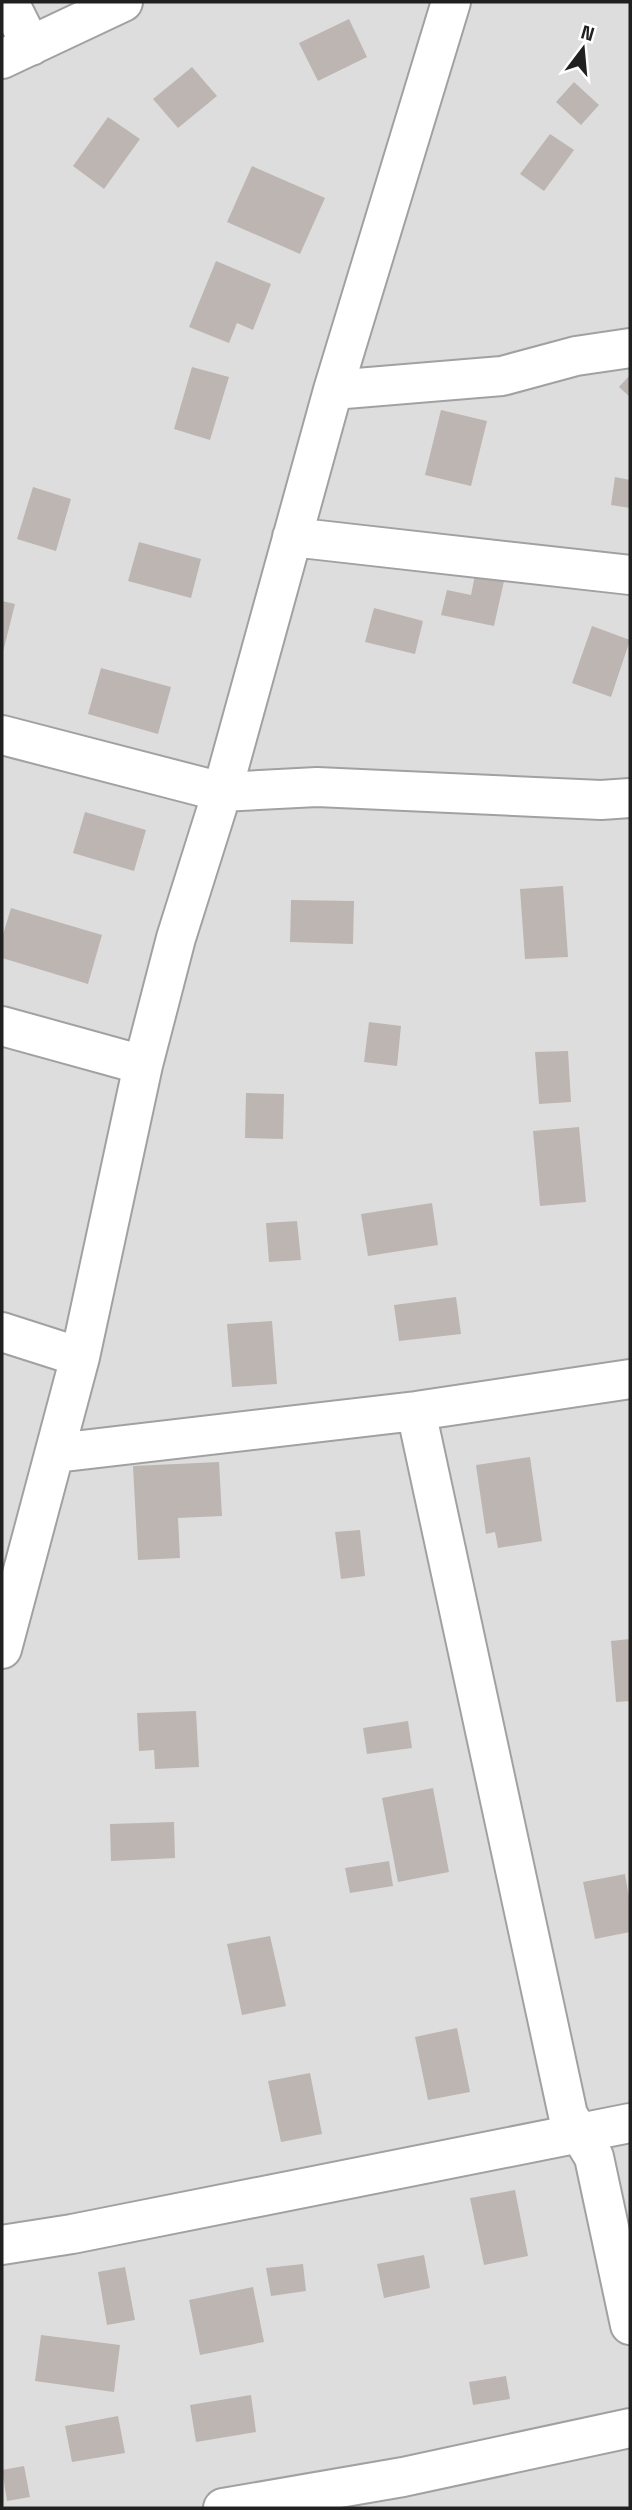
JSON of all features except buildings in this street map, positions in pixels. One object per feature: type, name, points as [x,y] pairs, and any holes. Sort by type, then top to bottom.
[{"type":"street","points":[[9,2],[16,52],[123,2]]},
{"type":"street","points":[[4,1631],[56,1453],[80,1357],[144,1065],[176,938],[222,793],[333,390],[452,2]]},
{"type":"street","points":[[333,390],[502,376],[576,356],[630,348]]},
{"type":"street","points":[[292,537],[630,575]]},
{"type":"street","points":[[2,735],[222,793],[317,787],[601,800],[630,797]]},
{"type":"street","points":[[2,1026],[144,1065]]},
{"type":"street","points":[[2,1332],[80,1357]]},
{"type":"street","points":[[56,1453],[416,1411],[630,1379]]},
{"type":"street","points":[[416,1411],[568,2115],[594,2157],[630,2325]]},
{"type":"street","points":[[2,2245],[72,2234],[630,2123]]},
{"type":"street","points":[[223,2508],[403,2477],[630,2428]]},
{"type":"shaded area","points":[[2,2],[630,2],[630,2508],[2,2508]]}]
